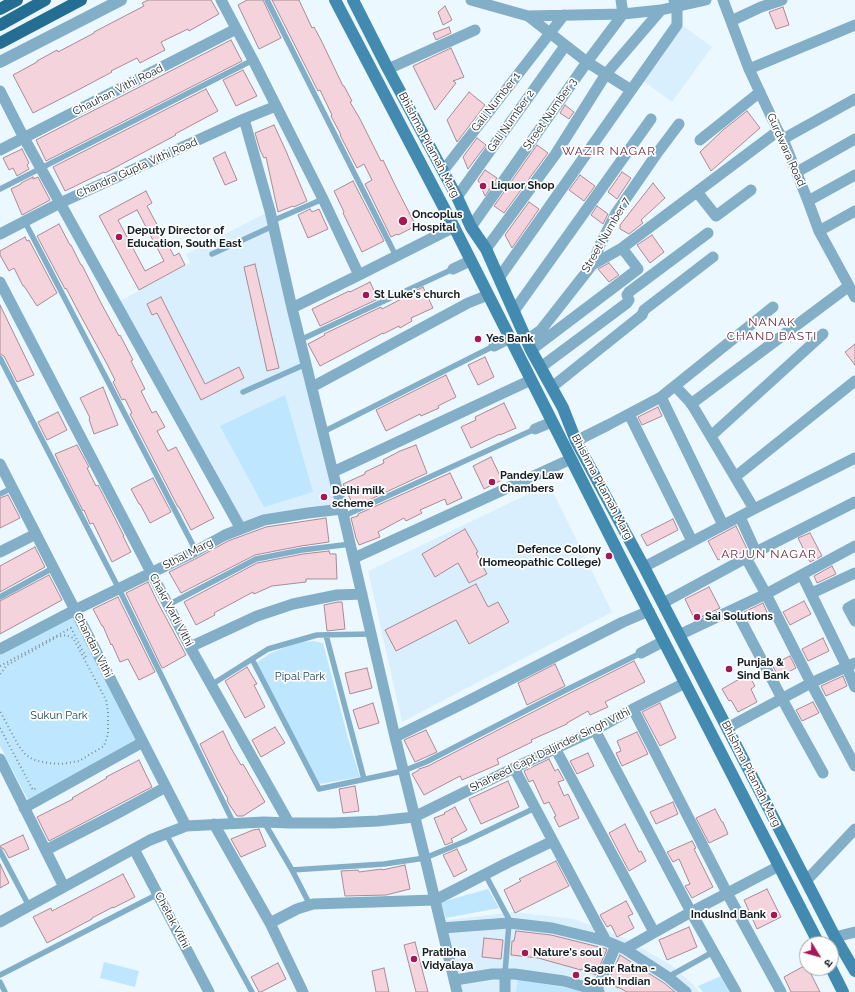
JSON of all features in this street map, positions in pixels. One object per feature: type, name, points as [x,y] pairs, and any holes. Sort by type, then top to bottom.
[{"type":"main road","points":[[0,9],[17,0]]},
{"type":"main road","points":[[0,24],[45,0]]},
{"type":"main road","points":[[0,43],[81,0]]},
{"type":"main road","name":"Bhishma Pitamah Marg","points":[[335,0],[454,228],[815,936]]},
{"type":"main road","name":"Bhishma Pitamah Marg","points":[[353,0],[388,70],[457,197],[471,227],[486,249],[529,345],[563,408],[576,441],[679,634],[834,936]]},
{"type":"main road","name":"Bhishma Pitamah Marg","points":[[839,944],[854,968]]},
{"type":"main road","points":[[835,976],[843,992]]},
{"type":"street","points":[[0,62],[121,0]]},
{"type":"street","points":[[220,0],[253,60],[323,199],[359,275]]},
{"type":"street","points":[[471,0],[528,16],[623,14],[661,10],[676,3],[706,0]]},
{"type":"street","points":[[621,0],[623,14]]},
{"type":"street","name":"Gurdwara Road","points":[[723,0],[749,69],[797,172],[819,231],[855,297]]},
{"type":"street","points":[[731,21],[761,7],[782,0]]},
{"type":"street","points":[[499,278],[677,25],[676,3]]},
{"type":"street","points":[[486,249],[555,155],[606,74],[661,10]]},
{"type":"street","name":"Street Number 3","points":[[471,227],[587,62],[623,14]]},
{"type":"street","name":"Gali Number 1","points":[[443,171],[564,15]]},
{"type":"street","points":[[528,16],[587,62],[631,90]]},
{"type":"street","points":[[749,69],[854,26]]},
{"type":"street","name":"Chauhan Vithi Road","points":[[0,150],[236,29]]},
{"type":"street","points":[[388,70],[475,30]]},
{"type":"street","name":"Gali Number 2","points":[[457,197],[565,46]]},
{"type":"street","points":[[0,92],[241,529]]},
{"type":"street","points":[[700,140],[760,92]]},
{"type":"street","points":[[592,265],[622,248],[697,192],[780,135],[855,99]]},
{"type":"street","name":"Chandra Gupta Vithi Road","points":[[0,234],[60,203],[244,119],[276,106]]},
{"type":"street","points":[[244,119],[273,223],[292,308],[343,512],[403,771],[457,992]]},
{"type":"street","points":[[514,311],[651,119]]},
{"type":"street","name":"Street Number 7","points":[[529,345],[592,265],[616,213],[679,124]]},
{"type":"street","points":[[797,172],[855,139]]},
{"type":"street","points":[[808,201],[855,176]]},
{"type":"street","points":[[697,192],[716,216],[751,190]]},
{"type":"street","points":[[819,231],[855,211]]},
{"type":"street","points":[[292,308],[454,228]]},
{"type":"street","points":[[541,367],[627,303],[629,300],[627,294],[629,292],[708,233]]},
{"type":"street","points":[[529,345],[638,269],[622,248]]},
{"type":"street","points":[[552,387],[642,315],[644,310],[714,257]]},
{"type":"street","points":[[453,269],[470,261]]},
{"type":"street","name":"Chakr Varti Vithi","points":[[0,282],[190,648],[289,823]]},
{"type":"street","points":[[691,404],[849,286]]},
{"type":"street","points":[[312,388],[468,303],[488,295]]},
{"type":"street","points":[[576,441],[660,397],[773,307]]},
{"type":"street","points":[[711,436],[823,334]]},
{"type":"street","points":[[494,346],[510,338]]},
{"type":"street","points":[[333,472],[531,380]]},
{"type":"street","points":[[735,477],[855,381]]},
{"type":"street","points":[[675,386],[691,404],[754,509]]},
{"type":"street","points":[[660,397],[723,525]]},
{"type":"street","points":[[629,414],[692,541]]},
{"type":"street","points":[[535,430],[552,422]]},
{"type":"street","points":[[644,567],[855,458]]},
{"type":"street","points":[[354,558],[571,459]]},
{"type":"street","name":"Chandan Vithi","points":[[0,464],[186,826]]},
{"type":"street","points":[[662,603],[756,552],[855,502]]},
{"type":"street","name":"Sthal Marg","points":[[0,649],[225,535],[264,520],[308,513],[343,512]]},
{"type":"street","points":[[740,517],[756,552]]},
{"type":"street","points":[[0,552],[36,534]]},
{"type":"street","points":[[679,634],[766,594],[855,546]]},
{"type":"street","points":[[746,558],[855,766]]},
{"type":"street","points":[[812,594],[855,573]]},
{"type":"street","points":[[802,575],[851,665],[855,687]]},
{"type":"street","points":[[190,648],[257,616],[293,604],[337,595],[362,594]]},
{"type":"street","points":[[855,604],[848,609],[855,621]]},
{"type":"street","points":[[736,609],[782,699],[823,773]]},
{"type":"street","points":[[395,737],[623,622],[649,611]]},
{"type":"street","points":[[640,653],[664,641]]},
{"type":"street","points":[[727,728],[851,665]]},
{"type":"street","name":"Shaheed Capt Daljinder Singh Vithi","points":[[414,817],[595,730],[685,683]]},
{"type":"street","points":[[633,709],[727,894],[781,992]]},
{"type":"street","points":[[595,730],[691,912],[736,992]]},
{"type":"street","points":[[24,808],[143,742]]},
{"type":"street","points":[[555,748],[654,932]]},
{"type":"street","points":[[0,759],[64,886]]},
{"type":"street","points":[[514,768],[606,941]]},
{"type":"street","points":[[46,850],[166,787]]},
{"type":"street","points":[[0,922],[150,840],[186,826],[264,822],[333,823],[378,821],[414,817]]},
{"type":"street","points":[[214,824],[270,923],[303,992]]},
{"type":"street","points":[[806,881],[855,829]]},
{"type":"street","points":[[270,923],[297,909],[313,904],[435,900],[553,841]]},
{"type":"street","name":"Chetak Vithi","points":[[134,849],[209,992]]},
{"type":"street","points":[[455,980],[505,973],[564,981],[597,992],[621,947],[654,932],[779,866]]},
{"type":"street","points":[[442,928],[510,923],[552,928],[606,941],[621,947],[668,978],[686,992]]},
{"type":"street","points":[[839,936],[855,932]]},
{"type":"street","points":[[505,973],[505,992]]},
{"type":"lane","points":[[267,0],[396,256]]},
{"type":"lane","points":[[0,189],[253,60]]},
{"type":"lane","points":[[212,254],[323,199]]},
{"type":"lane","points":[[25,222],[196,551]]},
{"type":"lane","points":[[300,340],[453,269]]},
{"type":"lane","points":[[323,432],[494,346]]},
{"type":"lane","points":[[0,358],[119,589],[234,824]]},
{"type":"lane","points":[[243,392],[306,364]]},
{"type":"lane","points":[[343,512],[535,430]]},
{"type":"lane","points":[[0,494],[12,488]]},
{"type":"lane","points":[[168,605],[256,559],[302,550],[350,544]]},
{"type":"lane","points":[[0,597],[53,568]]},
{"type":"lane","points":[[211,685],[268,649],[317,635],[371,634]]},
{"type":"lane","points":[[326,635],[364,779]]},
{"type":"lane","points":[[252,659],[319,788],[403,771],[426,762],[640,653]]},
{"type":"lane","points":[[292,870],[384,864],[425,858],[466,841],[535,808]]},
{"type":"lane","points":[[264,822],[292,870],[310,905]]},
{"type":"lane","points":[[166,834],[252,992]]},
{"type":"lane","points":[[0,851],[29,906]]},
{"type":"lane","points":[[485,874],[510,923],[505,973]]},
{"type":"lane","points":[[0,975],[158,894]]},
{"type":"lane","points":[[668,978],[713,952]]},
{"type":"lane","points":[[0,982],[5,992]]},
{"type":"path","points":[[0,666],[71,628],[111,703]]},
{"type":"path","points":[[0,674],[7,665],[57,637],[66,634],[73,638],[106,700],[108,711],[108,734],[104,746],[79,761],[61,764],[48,763],[34,760],[26,755],[18,745],[0,711]]},
{"type":"path","points":[[0,728],[33,790],[40,786]]},
{"type":"shaded area","points":[[682,25],[712,47],[672,102],[642,80]]},
{"type":"shaded area","points":[[270,211],[342,509],[241,529],[116,303],[190,263],[186,254]]},
{"type":"shaded area","points":[[549,484],[612,612],[402,722],[368,571]]},
{"type":"shaded area","points":[[513,912],[574,919],[624,938],[671,965],[693,984],[699,992],[457,992],[440,921]]},
{"type":"green space","points":[[285,395],[313,492],[264,507],[220,426]]},
{"type":"green space","name":"Sukun Park","points":[[73,616],[139,741],[28,800],[0,746],[0,655]]},
{"type":"green space","name":"Pipal Park","points":[[313,641],[323,643],[360,777],[319,784],[256,663],[271,653],[286,647],[301,642]]},
{"type":"green space","points":[[488,889],[499,908],[446,918],[441,902]]},
{"type":"green space","points":[[104,962],[139,971],[135,987],[100,978]]},
{"type":"green space","points":[[721,976],[729,992],[703,992],[698,986]]},
{"type":"green space","points":[[518,979],[588,992],[516,992]]},
{"type":"building","points":[[148,0],[211,0],[219,14],[189,31],[188,29],[161,42],[165,50],[140,63],[137,58],[33,113],[13,75],[57,50],[58,52],[144,6],[142,3]]},
{"type":"building","points":[[247,0],[263,0],[281,38],[259,49],[238,5]]},
{"type":"building","points":[[272,0],[299,0],[312,28],[314,27],[352,101],[350,102],[381,161],[383,160],[416,226],[391,237],[365,184],[372,180],[364,164],[357,168],[340,135],[320,90],[318,91]]},
{"type":"building","points":[[445,6],[452,20],[443,25],[438,12]]},
{"type":"building","points":[[783,7],[789,25],[776,29],[769,12]]},
{"type":"building","points":[[449,27],[451,33],[436,40],[433,33]]},
{"type":"building","points":[[231,40],[242,61],[46,161],[36,140]]},
{"type":"building","points":[[451,48],[464,77],[453,81],[456,83],[435,110],[413,66]]},
{"type":"building","points":[[243,70],[257,96],[236,106],[223,80]]},
{"type":"building","points":[[206,89],[218,111],[105,173],[104,172],[65,191],[53,167]]},
{"type":"building","points":[[469,92],[485,105],[457,142],[447,120]]},
{"type":"building","points":[[565,105],[574,112],[569,119],[560,113]]},
{"type":"building","points":[[747,111],[760,128],[711,171],[700,152],[723,130]]},
{"type":"building","points":[[274,125],[307,201],[278,212],[266,157],[264,158],[260,150],[255,133]]},
{"type":"building","points":[[477,138],[486,145],[468,169],[463,157]]},
{"type":"building","points":[[537,145],[548,153],[504,213],[494,206]]},
{"type":"building","points":[[22,149],[29,163],[27,165],[29,169],[17,176],[13,168],[9,170],[3,158]]},
{"type":"building","points":[[225,152],[237,180],[225,185],[213,158]]},
{"type":"building","points":[[485,170],[497,178],[485,196],[478,180]]},
{"type":"building","points":[[622,172],[631,178],[617,199],[608,192]]},
{"type":"building","points":[[580,175],[595,186],[584,201],[569,190]]},
{"type":"building","points":[[33,177],[33,179],[38,177],[50,200],[22,215],[11,189]]},
{"type":"building","points":[[353,181],[384,241],[362,252],[334,191]]},
{"type":"building","points":[[653,183],[665,198],[641,220],[643,223],[629,234],[620,229],[620,225]]},
{"type":"building","name":"Deputy Director of Education, South East","points":[[146,191],[152,203],[147,206],[174,256],[179,253],[185,265],[139,290],[99,216]],"holes":[[[137,210],[164,261],[145,271],[118,220]]]},
{"type":"building","points":[[529,202],[539,209],[512,248],[505,235]]},
{"type":"building","points":[[597,206],[608,214],[603,224],[591,215]]},
{"type":"building","points":[[310,209],[312,212],[319,209],[328,229],[308,238],[298,215]]},
{"type":"building","points":[[59,224],[133,360],[131,361],[145,389],[141,391],[152,413],[156,411],[165,427],[157,431],[168,451],[176,447],[214,518],[191,530],[130,414],[132,413],[125,399],[122,400],[113,382],[115,380],[107,364],[37,236]]},
{"type":"building","points":[[652,235],[664,252],[650,263],[637,245]]},
{"type":"building","points":[[25,237],[27,241],[29,240],[57,293],[37,306],[23,286],[14,268],[9,271],[0,255],[0,251]]},
{"type":"building","points":[[609,263],[619,275],[609,282],[598,269]]},
{"type":"building","points":[[255,264],[279,368],[267,371],[244,267]]},
{"type":"building","points":[[370,282],[378,299],[320,326],[312,309]]},
{"type":"building","points":[[423,287],[433,308],[411,318],[412,321],[400,328],[399,326],[383,333],[320,366],[308,344],[325,335],[324,334],[381,307],[382,309]]},
{"type":"building","points":[[161,297],[205,384],[239,367],[244,378],[201,400],[157,313],[152,315],[147,304]]},
{"type":"building","points":[[0,305],[34,375],[17,382],[4,356],[0,354]]},
{"type":"building","points":[[855,344],[855,365],[845,352]]},
{"type":"building","points":[[485,357],[494,377],[478,385],[468,365]]},
{"type":"building","points":[[446,375],[456,397],[438,406],[439,408],[421,416],[420,414],[386,431],[376,410]]},
{"type":"building","points":[[103,387],[118,425],[94,434],[89,419],[90,418],[80,398]]},
{"type":"building","points":[[504,403],[516,428],[471,448],[461,427],[476,420],[475,417]]},
{"type":"building","points":[[658,407],[662,416],[642,425],[638,417]]},
{"type":"building","points":[[58,412],[67,430],[47,440],[38,422]]},
{"type":"building","points":[[77,445],[89,467],[87,468],[96,486],[98,485],[131,552],[112,562],[93,523],[90,524],[84,510],[83,511],[55,454]]},
{"type":"building","points":[[416,445],[427,473],[354,507],[343,484],[384,463],[383,460]]},
{"type":"building","points":[[491,457],[502,480],[484,489],[473,466]]},
{"type":"building","points":[[450,473],[462,498],[447,505],[445,499],[420,510],[422,513],[406,521],[404,518],[378,532],[380,537],[359,545],[351,518]]},
{"type":"building","points":[[153,478],[171,512],[150,523],[131,489]]},
{"type":"building","points":[[8,495],[20,518],[0,528],[0,498]]},
{"type":"building","points":[[326,518],[329,542],[255,555],[181,593],[169,572],[228,541],[266,527]]},
{"type":"building","points":[[673,519],[678,530],[647,546],[641,535]]},
{"type":"building","points":[[736,526],[747,549],[735,556],[733,552],[718,560],[708,541]]},
{"type":"building","points":[[465,529],[478,552],[476,553],[487,574],[469,583],[458,563],[435,577],[422,554]]},
{"type":"building","points":[[810,533],[822,556],[810,562],[798,538]]},
{"type":"building","points":[[35,547],[45,567],[0,592],[0,566]]},
{"type":"building","points":[[329,551],[330,554],[336,554],[337,579],[306,579],[306,582],[272,586],[254,594],[253,592],[214,613],[215,615],[196,625],[184,602],[257,563],[303,554]]},
{"type":"building","points":[[832,566],[836,574],[817,583],[814,576]]},
{"type":"building","points":[[49,575],[62,600],[0,634],[0,601]]},
{"type":"building","points":[[148,582],[186,655],[163,668],[126,593]]},
{"type":"building","points":[[476,584],[488,607],[498,602],[509,622],[469,644],[456,620],[396,651],[385,630]]},
{"type":"building","points":[[709,587],[720,608],[695,620],[685,599]]},
{"type":"building","points":[[118,597],[155,672],[139,680],[128,659],[120,662],[93,609]]},
{"type":"building","points":[[804,601],[811,614],[790,625],[783,612]]},
{"type":"building","points":[[342,602],[345,629],[327,631],[324,605]]},
{"type":"building","points":[[763,603],[767,612],[749,622],[744,612]]},
{"type":"building","points":[[823,638],[829,651],[808,661],[802,649]]},
{"type":"building","points":[[790,656],[796,668],[779,677],[772,665]]},
{"type":"building","points":[[634,661],[645,682],[605,702],[608,707],[590,715],[588,711],[567,724],[531,740],[532,742],[497,759],[499,764],[462,780],[460,776],[424,795],[412,774],[419,769],[428,766]]},
{"type":"building","points":[[555,664],[565,686],[527,705],[518,683]]},
{"type":"building","points":[[247,667],[257,684],[254,685],[265,707],[245,718],[225,681]]},
{"type":"building","points":[[367,668],[372,688],[350,694],[345,673]]},
{"type":"building","points":[[748,674],[755,686],[751,689],[757,702],[738,712],[722,689]]},
{"type":"building","points":[[843,676],[847,686],[826,696],[821,686]]},
{"type":"building","points":[[813,702],[819,713],[802,721],[796,710]]},
{"type":"building","points":[[373,703],[379,723],[359,729],[353,710]]},
{"type":"building","points":[[660,703],[676,738],[660,746],[642,712]]},
{"type":"building","points":[[275,727],[285,743],[261,757],[252,740]]},
{"type":"building","points":[[426,730],[437,752],[415,762],[404,740]]},
{"type":"building","points":[[223,731],[241,765],[243,764],[265,802],[243,816],[237,816],[229,804],[228,799],[200,744]]},
{"type":"building","points":[[637,732],[648,754],[622,766],[616,753],[621,751],[617,741]]},
{"type":"building","points":[[588,753],[594,766],[577,774],[570,761]]},
{"type":"building","points":[[549,759],[555,771],[558,769],[564,780],[558,782],[564,796],[568,794],[579,818],[559,827],[554,817],[556,816],[549,802],[544,804],[533,780],[529,782],[524,771]]},
{"type":"building","points":[[139,760],[152,787],[49,841],[37,817],[73,799],[72,798],[107,778],[106,777]]},
{"type":"building","points":[[508,781],[519,807],[481,824],[469,799]]},
{"type":"building","points":[[355,786],[359,811],[343,813],[339,789]]},
{"type":"building","points":[[673,802],[678,814],[656,824],[650,812]]},
{"type":"building","points":[[455,807],[467,830],[451,839],[453,842],[445,845],[434,818],[445,814],[444,813]]},
{"type":"building","points":[[715,809],[728,834],[709,843],[696,818]]},
{"type":"building","points":[[625,824],[639,852],[641,851],[646,861],[629,871],[609,833]]},
{"type":"building","points":[[259,829],[266,846],[241,857],[231,839]]},
{"type":"building","points":[[23,835],[29,849],[9,858],[4,849],[0,846]]},
{"type":"building","points":[[692,841],[696,848],[694,849],[713,887],[692,898],[685,886],[690,884],[679,859],[673,862],[667,852]]},
{"type":"building","points":[[457,849],[467,870],[454,877],[443,855]]},
{"type":"building","points":[[556,861],[569,886],[515,913],[504,890],[521,881],[519,879]]},
{"type":"building","points":[[0,864],[9,883],[0,888]]},
{"type":"building","points":[[405,865],[410,889],[386,895],[345,896],[341,871],[358,870],[359,872],[382,870]]},
{"type":"building","points":[[123,874],[135,897],[113,907],[47,943],[33,917],[51,908],[52,911]]},
{"type":"building","points":[[767,889],[781,917],[757,929],[744,900]]},
{"type":"building","points":[[626,901],[633,914],[628,916],[634,928],[617,937],[611,925],[607,927],[600,915]]},
{"type":"building","points":[[689,927],[697,947],[667,960],[659,940]]},
{"type":"building","points":[[516,931],[551,935],[607,949],[596,975],[581,969],[538,958],[511,955],[512,941],[514,941]]},
{"type":"building","points":[[484,938],[503,940],[501,959],[482,957]]},
{"type":"building","points":[[415,942],[428,992],[416,992],[404,945]]},
{"type":"building","points":[[620,955],[664,983],[675,992],[627,992],[608,982]]},
{"type":"building","points":[[278,963],[286,979],[259,992],[251,977]]},
{"type":"building","points":[[384,968],[389,992],[376,992],[372,971]]},
{"type":"building","points":[[799,969],[799,976],[812,976],[820,992],[791,992],[784,977]]},
{"type":"place","name":"Liquor Shop","points":[[483,186]]},
{"type":"place","name":"Oncoplus Hospital","points":[[403,221]]},
{"type":"place","name":"Deputy Director of Education, South East","points":[[119,237]]},
{"type":"place","name":"St Luke's church","points":[[366,295]]},
{"type":"place","name":"Yes Bank","points":[[478,339]]},
{"type":"place","name":"Pandey Law Chambers","points":[[492,482]]},
{"type":"place","name":"Delhi milk scheme","points":[[324,497]]},
{"type":"place","name":"Defence Colony (Homeopathic College)","points":[[609,556]]},
{"type":"place","name":"Sai Solutions","points":[[697,617]]},
{"type":"place","name":"Punjab & Sind Bank","points":[[729,669]]},
{"type":"place","name":"IndusInd Bank","points":[[774,915]]},
{"type":"place","name":"Nature's soul","points":[[525,953]]},
{"type":"place","name":"Pratibha Vidyalaya","points":[[414,959]]},
{"type":"place","name":"Sagar Ratna - South Indian","points":[[576,975]]},
{"type":"district","name":"WAZIR NAGAR","points":[[609,151]]},
{"type":"district","name":"NANAK CHAND BASTI","points":[[772,329]]},
{"type":"district","name":"ARJUN NAGAR","points":[[769,554]]}]
